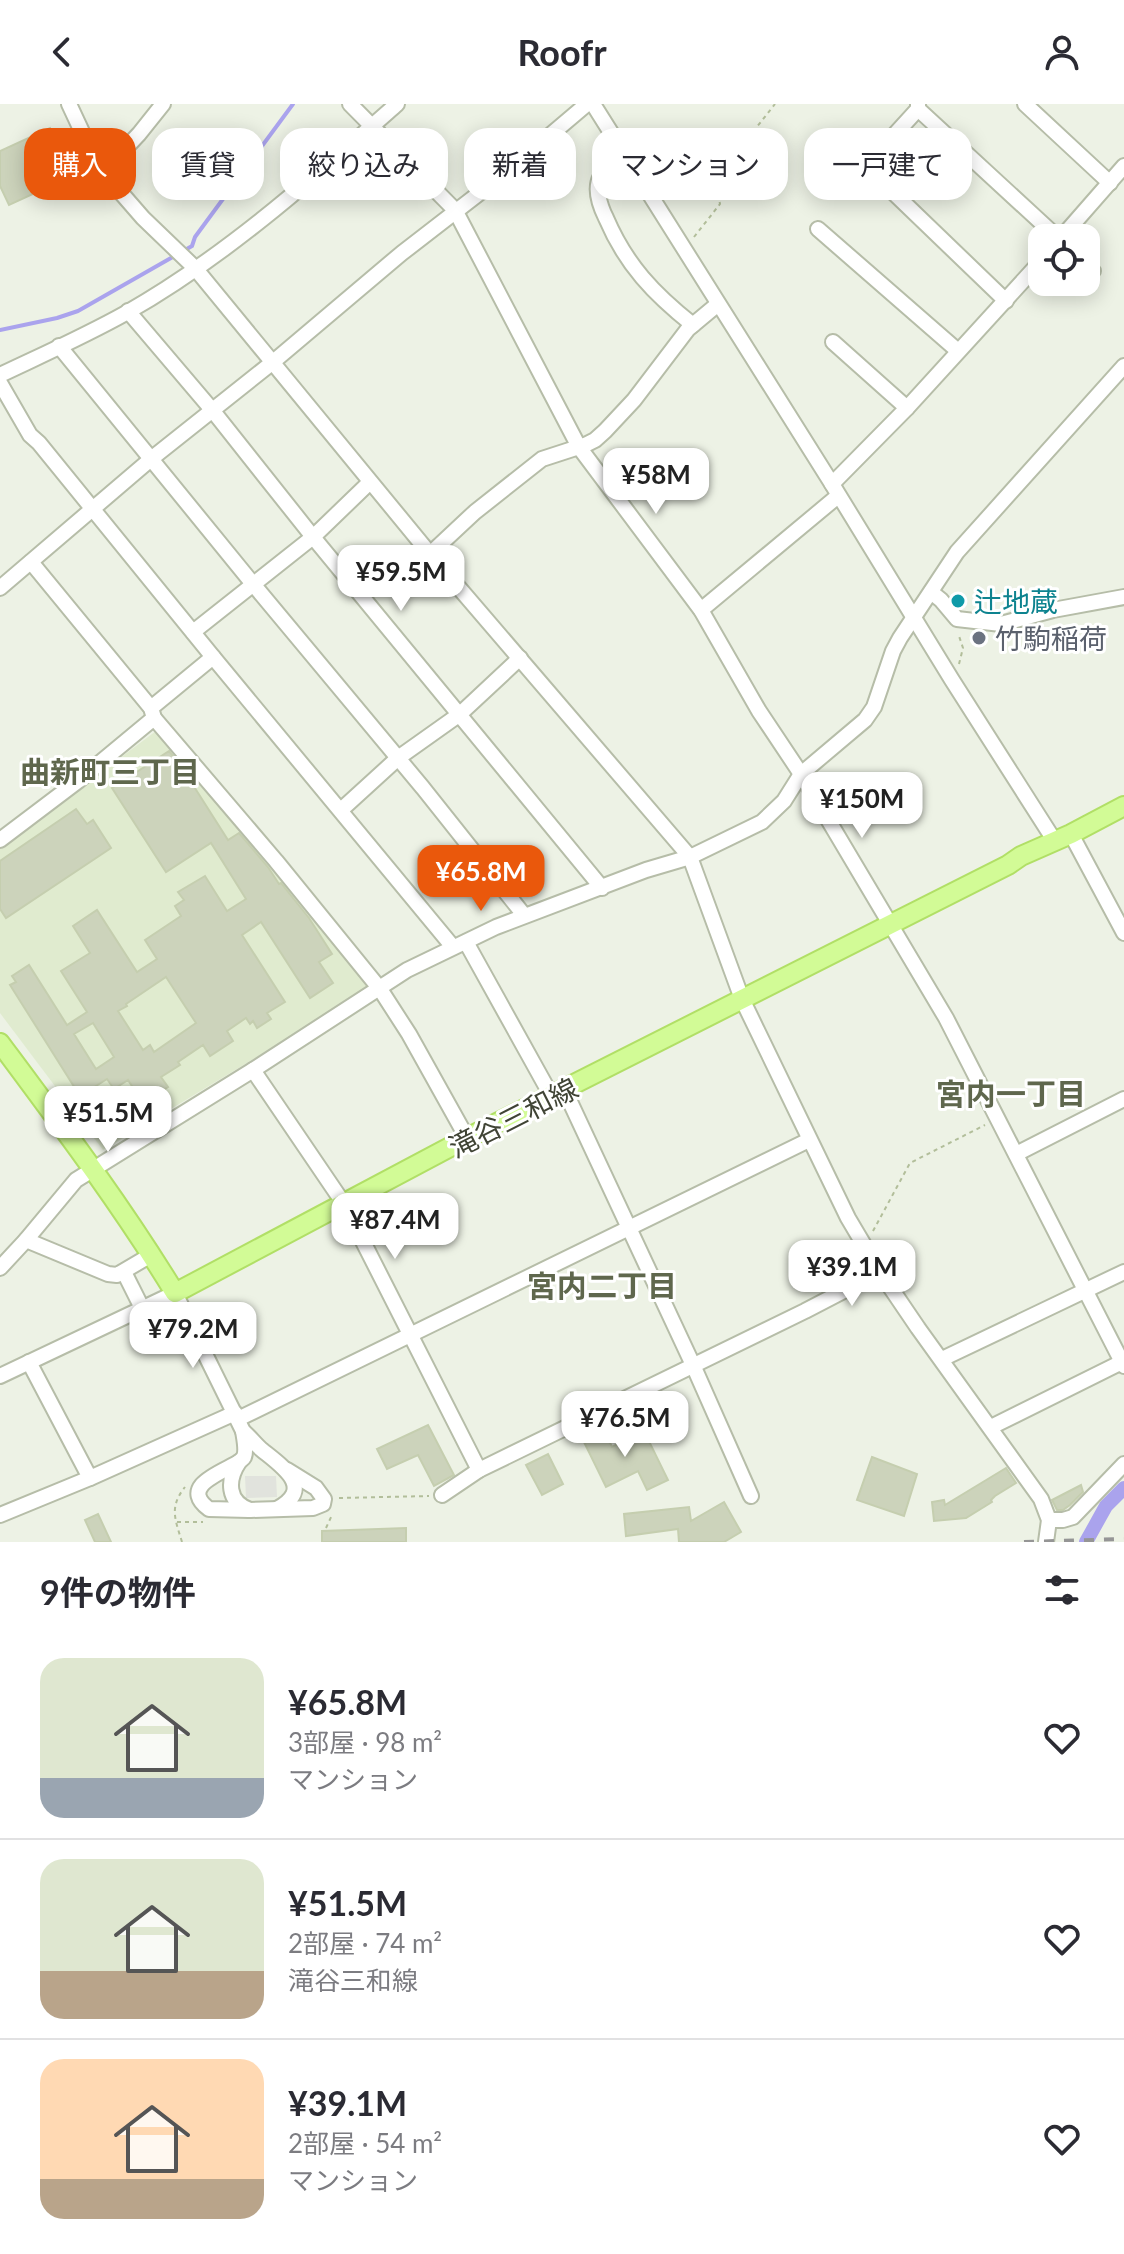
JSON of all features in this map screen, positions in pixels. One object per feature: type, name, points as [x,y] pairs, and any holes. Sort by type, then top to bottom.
[{"type":"main road","name":"滝谷三和線","points":[[175,1293],[467,1138],[1124,806]]},
{"type":"main road","points":[[0,1043],[93,1169],[175,1293]]},
{"type":"street","points":[[69,104],[80,128]]},
{"type":"street","points":[[136,137],[163,104]]},
{"type":"street","points":[[350,104],[455,210],[579,447],[701,610],[946,1018],[1123,1363],[991,1427]]},
{"type":"street","points":[[0,375],[128,311],[195,268],[271,212],[397,104]]},
{"type":"street","points":[[0,588],[151,459],[455,210],[590,104],[606,128]]},
{"type":"street","points":[[1025,104],[1110,183]]},
{"type":"street","points":[[899,128],[918,107],[1045,224]]},
{"type":"street","points":[[1073,224],[1124,166]]},
{"type":"street","points":[[127,200],[195,268],[430,554],[690,857],[742,999],[809,1140],[880,1272],[1041,1499],[1049,1520],[1046,1542]]},
{"type":"street","points":[[600,200],[617,246],[670,307],[693,325]]},
{"type":"street","points":[[653,200],[952,680],[1062,837],[1124,933]]},
{"type":"street","points":[[899,200],[1006,301]]},
{"type":"street","points":[[818,229],[958,351]]},
{"type":"street","points":[[701,610],[835,490],[1028,276]]},
{"type":"street","points":[[430,554],[475,512],[542,459],[595,440],[615,422],[693,325],[718,304]]},
{"type":"street","points":[[128,311],[602,888]]},
{"type":"street","points":[[833,342],[907,408]]},
{"type":"street","points":[[59,346],[524,915]]},
{"type":"street","points":[[0,1268],[76,1180],[407,970],[524,915],[690,857],[762,822],[784,801],[801,774],[865,720],[879,696],[900,638],[957,552],[1124,366]]},
{"type":"street","points":[[0,383],[30,435],[341,810],[460,945],[558,1094],[629,1229],[751,1496]]},
{"type":"street","points":[[193,632],[313,537],[370,482]]},
{"type":"street","points":[[31,562],[380,989],[467,1138]]},
{"type":"street","points":[[931,592],[957,619],[1001,624],[1053,610],[1124,597]]},
{"type":"street","points":[[0,840],[78,781],[213,657]]},
{"type":"street","points":[[341,810],[398,758],[460,714],[520,658]]},
{"type":"street","points":[[253,1070],[344,1204],[479,1470]]},
{"type":"street","points":[[1016,1154],[1124,1099]]},
{"type":"street","points":[[0,1515],[239,1421],[809,1140]]},
{"type":"street","points":[[26,1240],[108,1274],[124,1272],[151,1255]]},
{"type":"street","points":[[124,1272],[142,1308]]},
{"type":"street","points":[[442,1495],[479,1470],[880,1272]]},
{"type":"street","points":[[942,1359],[1124,1272]]},
{"type":"street","points":[[0,1376],[175,1293],[239,1421],[257,1446],[285,1469],[316,1488],[324,1499],[323,1504],[313,1508],[209,1509],[200,1499],[204,1482],[239,1462]]},
{"type":"street","points":[[29,1362],[90,1478]]},
{"type":"street","points":[[239,1421],[245,1454],[232,1480],[231,1494],[241,1507],[250,1510]]},
{"type":"street","points":[[1049,1520],[1073,1517],[1124,1464]]},
{"type":"street","points":[[277,1509],[289,1501],[295,1488],[285,1469]]},
{"type":"path","points":[[684,250],[720,204],[715,180],[775,104]]},
{"type":"path","points":[[952,680],[963,648],[957,619]]},
{"type":"path","points":[[865,1246],[910,1163],[998,1119]]},
{"type":"path","points":[[335,1498],[442,1495]]},
{"type":"shaded area","points":[[156,731],[371,988],[103,1150],[0,1013],[0,848]]},
{"type":"shaded area","points":[[245,1476],[276,1476],[277,1497],[246,1498]]},
{"type":"building","points":[[24,140],[24,198],[9,205],[0,186],[0,151]]},
{"type":"building","points":[[169,751],[228,840],[239,833],[309,918],[332,954],[319,962],[333,983],[310,998],[261,922],[242,935],[285,1002],[267,1013],[271,1019],[257,1028],[253,1021],[250,1024],[246,1018],[227,1031],[233,1041],[210,1056],[203,1045],[178,1062],[180,1065],[161,1077],[168,1087],[143,1103],[128,1080],[114,1089],[107,1079],[80,1096],[10,985],[16,982],[12,976],[29,965],[67,1025],[87,1012],[61,971],[90,953],[73,926],[97,910],[137,972],[157,959],[145,940],[181,916],[175,906],[184,900],[178,892],[205,876],[227,911],[246,899],[211,843],[166,872],[112,788]],"holes":[[[166,977],[196,1023],[154,1052],[150,1045],[143,1050],[118,1011]],[[93,1023],[114,1057],[96,1069],[74,1034]]]},
{"type":"building","points":[[76,809],[87,824],[93,820],[111,848],[6,918],[0,909],[0,861]]},
{"type":"building","points":[[428,1425],[454,1475],[434,1486],[418,1455],[387,1469],[377,1449]]},
{"type":"building","points":[[603,1428],[612,1447],[644,1431],[668,1480],[647,1490],[638,1471],[606,1487],[582,1438]]},
{"type":"building","points":[[548,1454],[563,1484],[542,1495],[526,1465]]},
{"type":"building","points":[[872,1457],[917,1474],[904,1516],[857,1500]]},
{"type":"building","points":[[1006,1468],[1016,1483],[995,1496],[992,1502],[966,1518],[934,1521],[932,1502],[944,1500],[945,1505]]},
{"type":"building","points":[[1081,1485],[1083,1492],[1063,1510],[1057,1510],[1052,1500]]},
{"type":"building","points":[[724,1502],[741,1532],[724,1542],[679,1542],[678,1529],[626,1536],[624,1514],[689,1507],[691,1521]]},
{"type":"building","points":[[98,1514],[111,1542],[95,1542],[85,1520]]},
{"type":"building","points":[[406,1528],[406,1542],[322,1542],[322,1531]]},
{"type":"waterway","points":[[0,330],[78,311],[192,246],[195,237],[293,104]]},
{"type":"waterway","points":[[1086,1542],[1106,1506],[1124,1488]]},
{"type":"railway","points":[[1024,1542],[1124,1539]]},
{"type":"place","name":"辻地蔵","points":[[958,601]]},
{"type":"place","name":"竹駒稲荷","points":[[979,638]]},
{"type":"district","name":"曲新町三丁目","points":[[110,771]]},
{"type":"district","name":"宮内一丁目","points":[[1011,1093]]},
{"type":"district","name":"宮内二丁目","points":[[602,1285]]}]
